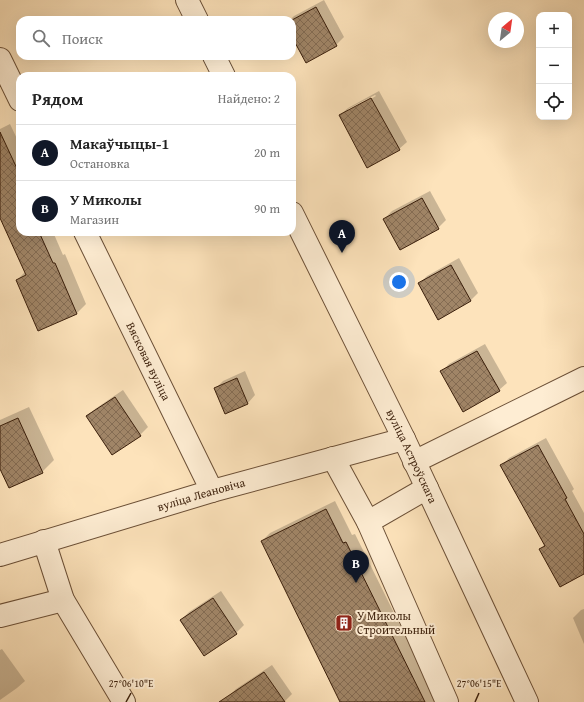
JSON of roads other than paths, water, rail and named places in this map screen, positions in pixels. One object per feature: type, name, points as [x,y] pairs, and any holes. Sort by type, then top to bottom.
[{"type":"street","points":[[187,0],[195,16]]},
{"type":"street","points":[[0,59],[16,92]]},
{"type":"street","points":[[216,60],[222,72]]},
{"type":"street","name":"вуліца Астроўскага","points":[[296,221],[404,439],[527,702]]},
{"type":"street","name":"Вясковая вуліца","points":[[87,236],[212,491]]},
{"type":"street","points":[[414,462],[584,378]]},
{"type":"street","name":"вуліца Леановіча","points":[[0,555],[212,491],[404,439]]},
{"type":"street","points":[[333,458],[368,522],[447,702]]},
{"type":"street","points":[[368,522],[426,488]]},
{"type":"street","points":[[44,541],[63,600],[124,702]]},
{"type":"street","points":[[0,616],[63,600]]},
{"type":"place","name":"Макаўчыцы-1","points":[[342,253]]},
{"type":"place","name":"У Миколы","points":[[356,583]]},
{"type":"place","name":"У Миколы Строительный","points":[[344,623]]}]
